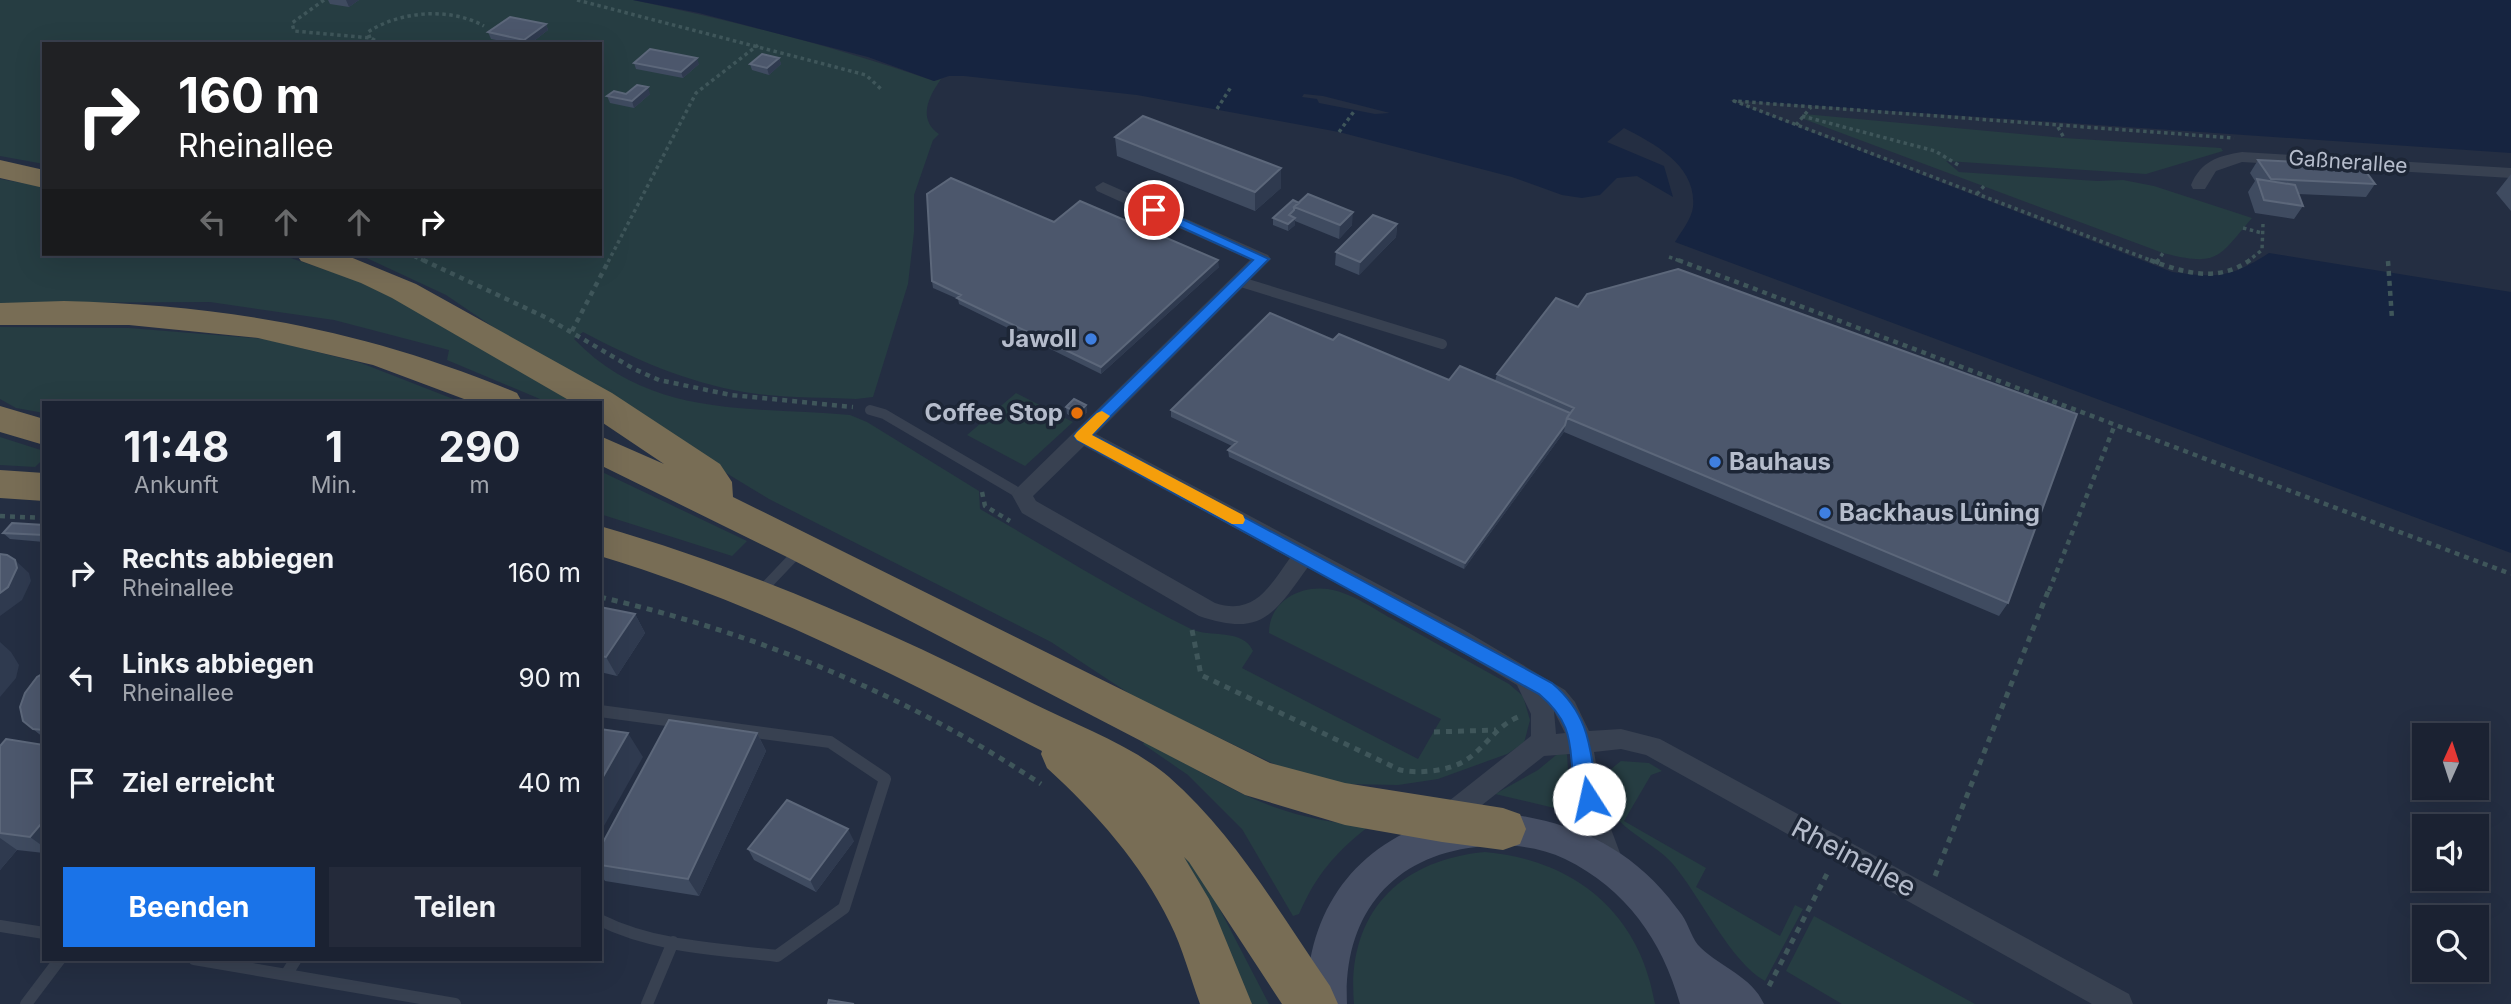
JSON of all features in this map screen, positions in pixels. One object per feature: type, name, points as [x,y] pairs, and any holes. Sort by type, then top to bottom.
[{"type":"highway","points":[[0,169],[42,179]]},
{"type":"highway","points":[[318,256],[373,276],[404,291],[596,401]]},
{"type":"highway","points":[[0,314],[137,314],[248,326],[300,335],[399,362],[500,401]]},
{"type":"highway","points":[[602,405],[707,474],[713,482],[715,505]]},
{"type":"highway","points":[[0,419],[42,431]]},
{"type":"highway","points":[[602,450],[803,547],[1261,780],[1345,804],[1503,829]]},
{"type":"highway","points":[[0,484],[42,486]]},
{"type":"highway","points":[[602,542],[701,573],[870,645],[1115,766],[1152,790],[1206,847],[1312,1004]]},
{"type":"highway","points":[[989,704],[1022,724],[1063,755],[1112,801],[1139,833],[1186,905],[1226,1004]]},
{"type":"main road","points":[[1327,1004],[1331,952],[1347,909],[1374,874],[1404,851],[1451,833],[1503,829],[1560,841],[1614,869],[1657,910],[1689,962],[1700,1004]]},
{"type":"main road","points":[[1689,962],[1756,995]]},
{"type":"street","name":"Gaßnerallee","points":[[2199,185],[2203,174],[2211,165],[2222,159],[2242,157],[2511,173]]},
{"type":"street","points":[[1103,187],[1257,254],[1262,259],[1261,263],[1022,495],[1029,507],[1207,610],[1223,615],[1241,617],[1263,605],[1304,556]]},
{"type":"street","points":[[1082,436],[1546,689],[1564,705],[1576,725],[1592,815],[1614,869]]},
{"type":"street","points":[[1404,851],[1538,746],[1545,731],[1543,711],[1536,694],[1523,675]]},
{"type":"street","name":"Rheinallee","points":[[1538,746],[1621,739],[1651,746],[2119,1004]]},
{"type":"lane","points":[[1241,282],[1442,344]]},
{"type":"lane","points":[[870,410],[884,414],[1022,495]]},
{"type":"lane","points":[[757,595],[803,547]]},
{"type":"lane","points":[[602,711],[830,742],[886,779],[844,908],[777,956],[673,942],[614,930],[602,921]]},
{"type":"lane","points":[[0,926],[42,933]]},
{"type":"lane","points":[[647,1004],[673,942]]},
{"type":"lane","points":[[26,1004],[58,961]]},
{"type":"lane","points":[[206,961],[455,1004]]},
{"type":"lane","points":[[286,975],[295,961]]},
{"type":"path","points":[[324,0],[292,23],[294,32],[371,38],[378,42]]},
{"type":"path","points":[[577,0],[866,75],[883,90]]},
{"type":"path","points":[[371,38],[368,32],[380,23],[416,14],[434,14],[484,26]]},
{"type":"path","points":[[572,331],[696,93],[758,45]]},
{"type":"path","points":[[1217,109],[1231,88]]},
{"type":"path","points":[[2243,138],[1734,101],[2183,273],[2228,273],[2249,262],[2262,250],[2263,224]]},
{"type":"path","points":[[1796,124],[1811,107]]},
{"type":"path","points":[[1339,132],[1355,110]]},
{"type":"path","points":[[1802,116],[1935,151],[1960,166]]},
{"type":"path","points":[[2057,126],[2064,138]]},
{"type":"path","points":[[1978,194],[1985,185]]},
{"type":"path","points":[[2243,228],[2262,233]]},
{"type":"path","points":[[2156,264],[2163,253]]},
{"type":"path","points":[[413,256],[484,286],[572,331],[636,372],[689,389],[870,410]]},
{"type":"path","points":[[1669,257],[2114,427],[2511,574]]},
{"type":"path","points":[[2388,261],[2392,319]]},
{"type":"path","points":[[1926,897],[2114,427]]},
{"type":"path","points":[[985,506],[1019,526]]},
{"type":"path","points":[[0,516],[42,518]]},
{"type":"path","points":[[602,597],[685,618],[775,649],[863,684],[958,731],[1048,789]]},
{"type":"path","points":[[1184,624],[1194,631],[1201,675],[1405,772],[1466,762],[1496,730],[1509,720],[1525,715]]},
{"type":"path","points":[[1434,732],[1496,730]]},
{"type":"path","points":[[1756,995],[1833,863]]},
{"type":"green space","points":[[0,0],[633,0],[785,36],[934,81],[941,79],[927,107],[928,121],[939,134],[933,140],[914,195],[914,232],[908,284],[873,397],[800,397],[723,388],[661,368],[583,332],[574,339],[604,365],[636,383],[669,396],[703,404],[739,408],[850,415],[867,422],[979,491],[980,509],[1111,586],[1191,629],[1242,639],[1253,651],[1242,668],[1418,759],[1441,719],[1269,633],[1274,612],[1280,604],[1297,593],[1317,588],[1346,594],[1509,684],[1523,696],[1530,720],[1524,743],[1507,754],[1438,779],[1398,785],[1344,784],[1299,776],[1136,698],[1051,642],[769,499],[494,332],[496,329],[446,295],[362,256],[602,256],[602,42],[42,42],[42,164],[0,156]]},
{"type":"green space","points":[[1804,114],[2064,138],[2221,148],[2223,151],[2146,174],[1946,161],[1959,172],[2097,181],[2123,180],[2154,186],[2252,218],[2215,256],[2195,259],[2163,253],[1801,118]]},
{"type":"green space","points":[[0,179],[42,187],[42,256],[285,256],[356,280],[442,322],[579,401],[545,401],[447,360],[449,350],[334,320],[210,302],[0,303]]},
{"type":"green space","points":[[0,327],[129,328],[265,339],[361,363],[458,401],[42,401],[42,413],[16,408],[0,399]]},
{"type":"green space","points":[[1016,393],[1073,422],[1025,466],[967,435]]},
{"type":"green space","points":[[0,437],[42,450],[42,460],[35,467],[0,465]]},
{"type":"green space","points":[[602,472],[747,541],[732,556],[602,515]]},
{"type":"green space","points":[[1145,741],[1224,785],[1274,807],[1320,820],[1368,827],[1328,866],[1312,888],[1299,914],[1293,916],[1242,829],[1188,775],[1143,744]]},
{"type":"green space","points":[[1561,751],[1565,751],[1567,755],[1571,812],[1495,794],[1538,770]]},
{"type":"green space","points":[[1621,761],[1649,763],[1662,771],[1651,775],[1624,821],[1706,868],[1696,887],[1780,936],[1795,905],[1803,909],[1765,981],[1752,972],[1728,944],[1672,863],[1624,826],[1609,807],[1604,796],[1604,780]]},
{"type":"green space","points":[[1128,800],[1201,873],[1269,1004],[1240,1004]]},
{"type":"green space","points":[[1485,852],[1518,857],[1547,866],[1598,897],[1618,918],[1635,943],[1647,972],[1655,1004],[1354,1004],[1354,972],[1359,944],[1369,919],[1384,898],[1403,880],[1427,867],[1454,857]]},
{"type":"green space","points":[[1814,916],[1975,1004],[1842,1004],[1786,971]]},
{"type":"water","points":[[633,0],[2511,0],[2511,153],[1729,100],[2172,272],[2223,274],[2244,267],[2269,253],[2511,292],[2511,553],[1675,242],[1693,207],[1688,180],[1681,168],[1661,149],[1624,128],[1607,142],[1664,166],[1673,197],[1637,176],[1617,178],[1600,195],[1582,198],[1562,195],[1512,177],[1339,132],[1137,95],[964,76],[949,76],[934,81],[868,57],[699,13]]},
{"type":"pier","points":[[1304,94],[1323,96],[1390,113],[1375,114],[1319,103],[1317,99],[1302,97]]},
{"type":"building","points":[[510,17],[546,24],[524,40],[488,32]]},
{"type":"building","points":[[650,49],[697,58],[681,72],[634,63]]},
{"type":"building","points":[[762,54],[779,58],[767,68],[750,64]]},
{"type":"building","points":[[637,85],[648,87],[632,101],[607,96],[614,91],[626,94]]},
{"type":"building","points":[[1143,116],[1281,168],[1255,192],[1115,137]]},
{"type":"building","points":[[2258,160],[2361,165],[2375,184],[2271,179]]},
{"type":"building","points":[[951,178],[1054,222],[1080,201],[1218,260],[1101,367],[957,298],[961,295],[932,281],[927,194]]},
{"type":"building","points":[[2257,179],[2295,185],[2303,206],[2264,200]]},
{"type":"building","points":[[1308,194],[1353,212],[1340,225],[1294,207]]},
{"type":"building","points":[[1293,200],[1299,203],[1289,215],[1295,218],[1288,224],[1273,218]]},
{"type":"building","points":[[1373,215],[1397,224],[1360,262],[1336,252]]},
{"type":"building","points":[[1678,269],[2077,414],[2008,603],[1567,418],[1574,408],[1497,374],[1556,298],[1578,307],[1587,294]]},
{"type":"building","points":[[1270,313],[1333,340],[1339,334],[1449,380],[1460,366],[1570,413],[1565,425],[1465,563],[1228,450],[1237,442],[1171,410]]},
{"type":"building","points":[[1074,399],[1086,405],[1078,413],[1066,407]]},
{"type":"building","points":[[12,523],[42,525],[42,535],[3,533]]},
{"type":"building","points":[[0,554],[15,560],[17,568],[8,587],[0,593]]},
{"type":"building","points":[[602,607],[635,614],[606,657],[602,656]]},
{"type":"building","points":[[42,674],[42,730],[33,729],[23,721],[20,707],[25,693]]},
{"type":"building","points":[[669,720],[757,733],[688,879],[602,865],[602,844]]},
{"type":"building","points":[[602,729],[628,733],[602,778]]},
{"type":"building","points":[[6,739],[42,745],[42,826],[30,837],[0,833],[0,746]]},
{"type":"building","points":[[787,800],[848,829],[810,880],[748,849]]},
{"type":"building","points":[[829,1000],[854,1004],[828,1004]]},
{"type":"slow traffic","points":[[1102,416],[1082,436],[1237,520]]},
{"type":"place","name":"Jawoll","points":[[1091,339]]},
{"type":"place","name":"Coffee Stop","points":[[1077,413]]},
{"type":"place","name":"Bauhaus","points":[[1715,462]]},
{"type":"place","name":"Backhaus Lüning","points":[[1825,513]]},
{"type":"route","points":[[1154,210],[1257,254],[1262,259],[1261,263],[1082,436],[1456,637],[1546,689],[1564,705],[1576,725],[1589,799]]}]
